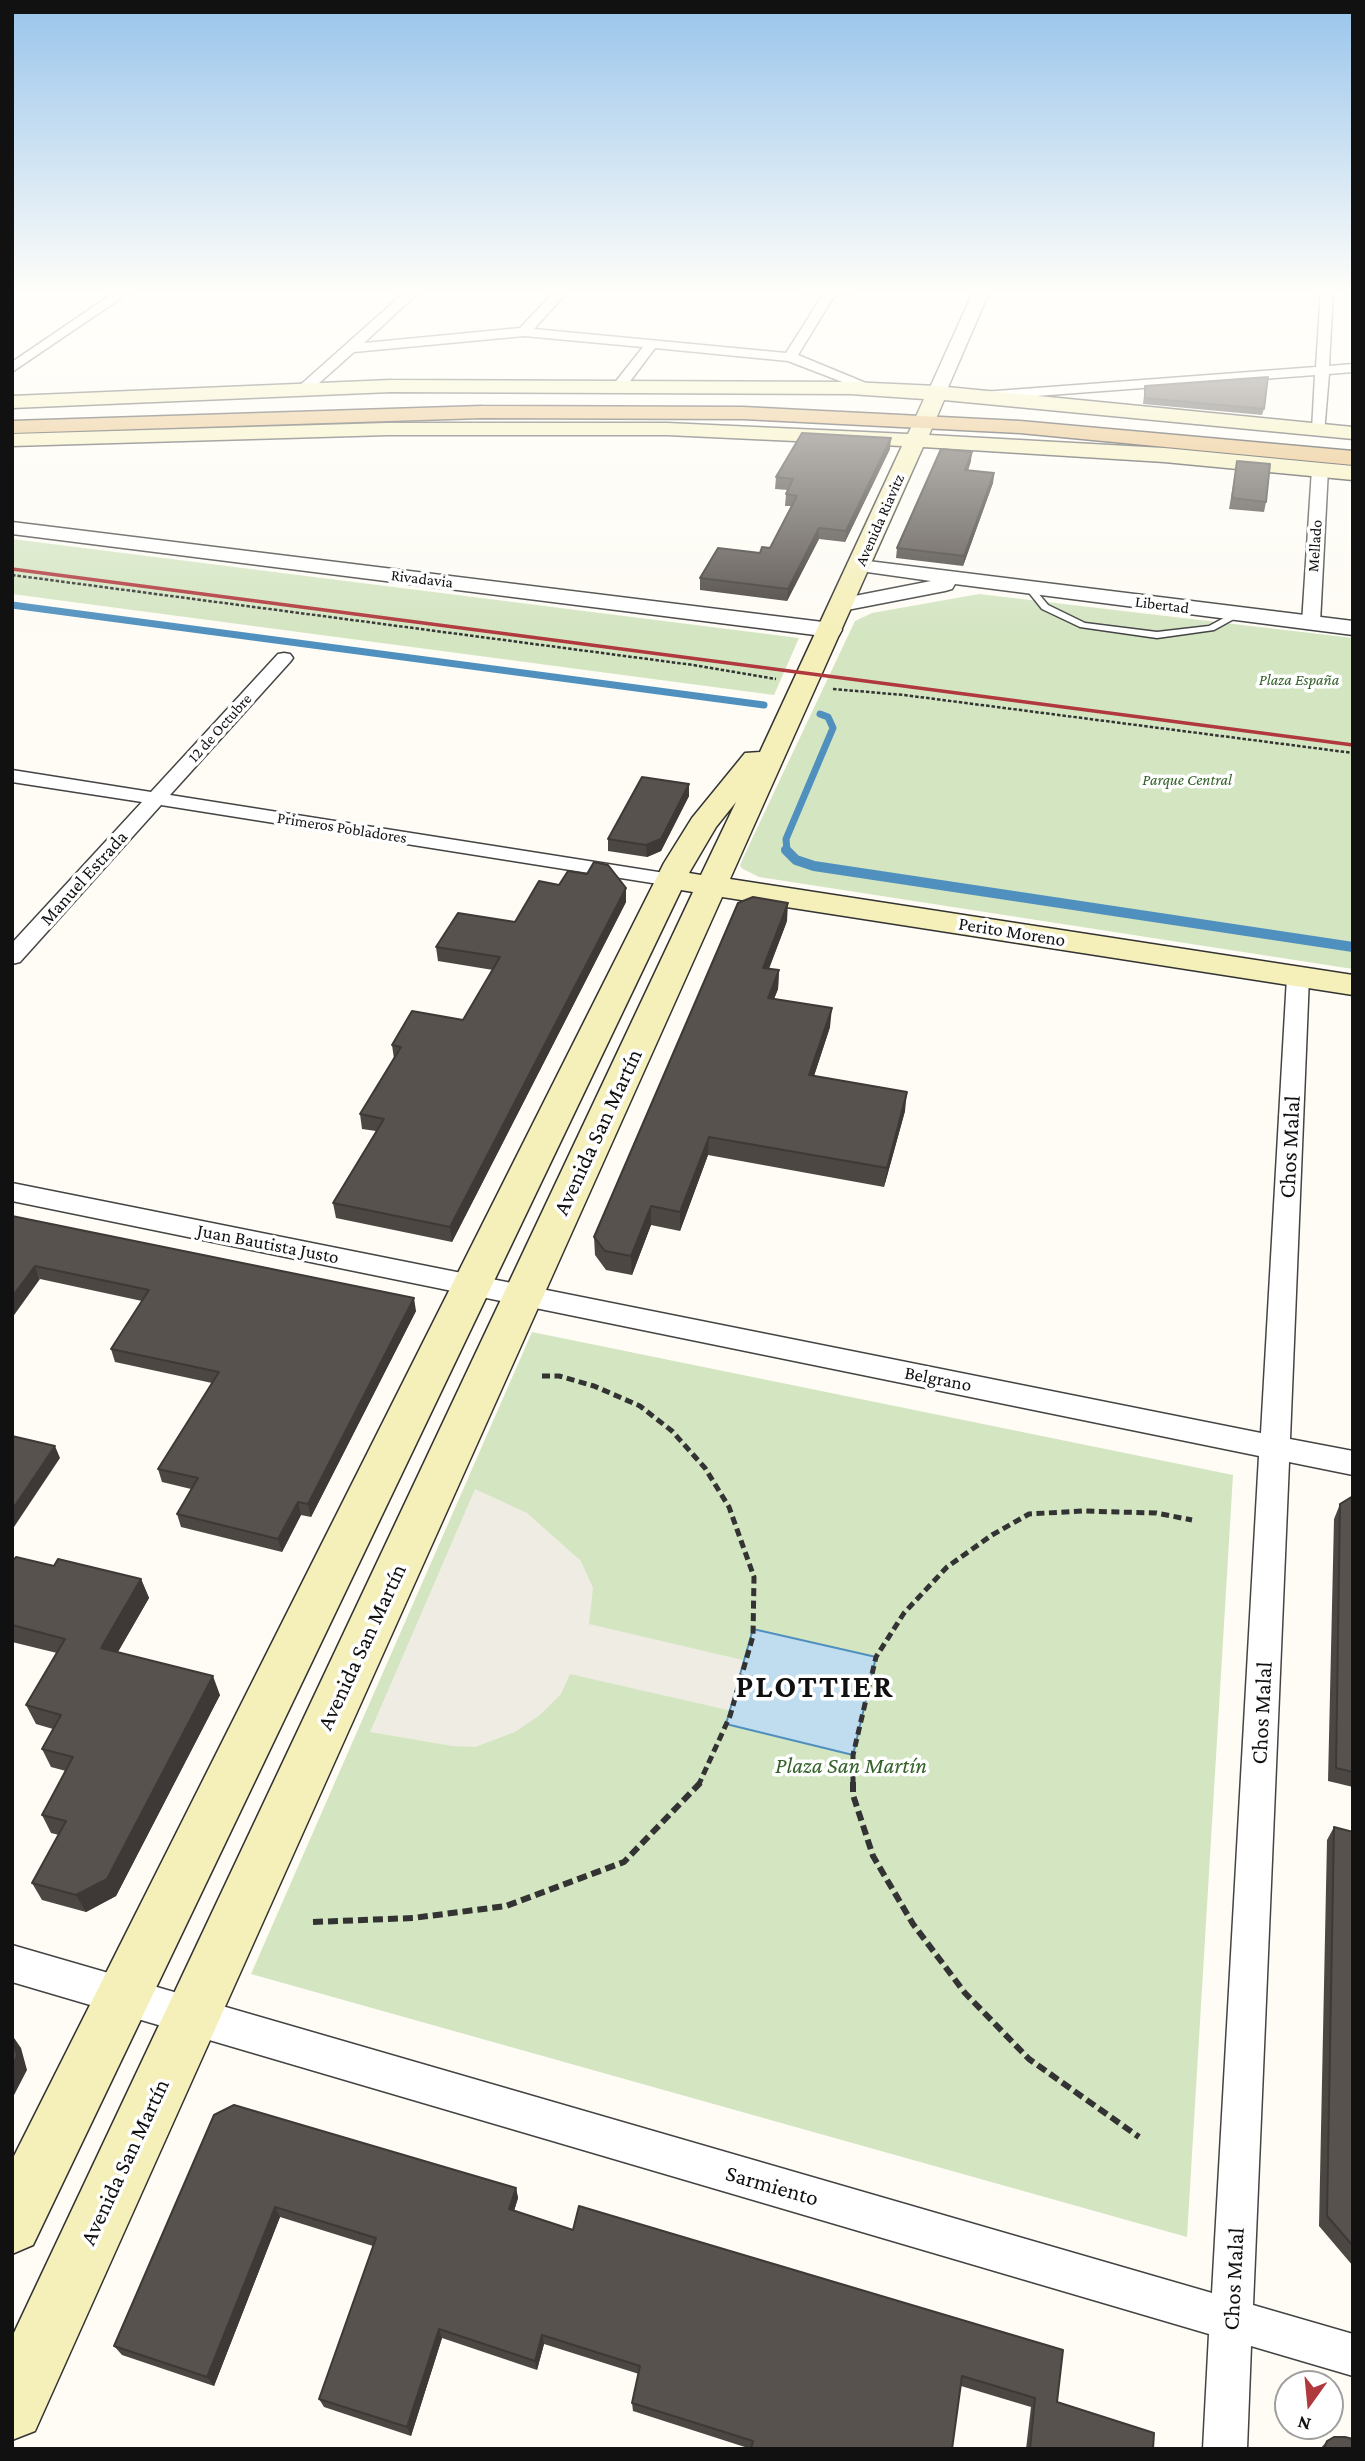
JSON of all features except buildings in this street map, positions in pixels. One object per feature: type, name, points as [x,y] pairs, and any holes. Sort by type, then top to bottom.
[{"type":"highway","points":[[12,417],[399,405]]},
{"type":"highway","points":[[754,405],[923,424],[1099,423],[1353,447]]},
{"type":"highway","points":[[482,412],[667,429]]},
{"type":"highway","points":[[12,427],[482,412],[679,412],[1109,434],[1353,458]]},
{"type":"main road","name":"Avenida Riavitz","points":[[691,883],[793,711],[842,605],[870,567],[931,405]]},
{"type":"main road","points":[[1070,405],[1353,433]]},
{"type":"main road","points":[[12,440],[413,428],[667,429],[923,424],[1151,454],[1353,473]]},
{"type":"main road","name":"Avenida Riavitz","points":[[691,883],[703,824],[793,711]]},
{"type":"main road","points":[[12,2224],[472,1285],[691,883]]},
{"type":"main road","name":"Perito Moreno","points":[[691,883],[1353,985]]},
{"type":"main road","name":"Avenida San Martín","points":[[12,2408],[523,1296],[691,883]]},
{"type":"street","points":[[1319,430],[1320,405]]},
{"type":"street","name":"Mellado","points":[[1311,622],[1320,469]]},
{"type":"street","name":"Rivadavia","points":[[12,528],[831,630]]},
{"type":"street","points":[[870,567],[906,581],[909,588],[905,593]]},
{"type":"street","name":"Libertad","points":[[870,567],[1353,628]]},
{"type":"street","name":"Libertad","points":[[842,605],[971,580]]},
{"type":"street","name":"12 de Octubre","points":[[156,799],[284,658]]},
{"type":"street","name":"Primeros Pobladores","points":[[12,776],[691,883]]},
{"type":"street","name":"Manuel Estrada","points":[[12,957],[156,799]]},
{"type":"street","name":"Chos Malal","points":[[1225,2449],[1298,977]]},
{"type":"street","name":"Juan Bautista Justo","points":[[12,1192],[523,1296]]},
{"type":"street","name":"Belgrano","points":[[523,1296],[1353,1462]]},
{"type":"street","name":"Sarmiento","points":[[12,1963],[1353,2355]]},
{"type":"lane","points":[[1030,589],[1045,607],[1083,625],[1157,635],[1211,628],[1238,614]]},
{"type":"path","points":[[12,575],[693,665],[806,684],[1353,753]]},
{"type":"path","points":[[313,1922],[413,1918],[506,1906],[624,1862],[702,1781],[730,1716],[753,1636],[754,1577],[729,1507],[705,1468],[672,1431],[640,1406],[594,1386],[559,1376],[542,1376]]},
{"type":"path","points":[[1139,2137],[1029,2059],[965,1993],[913,1924],[873,1856],[853,1795],[853,1755],[876,1657],[904,1614],[947,1567],[981,1543],[1028,1514],[1082,1511],[1156,1513],[1192,1520]]},
{"type":"green space","points":[[12,539],[799,638],[774,695],[12,594]]},
{"type":"green space","name":"Parque Central","points":[[979,594],[1353,638],[1353,969],[759,877],[740,866],[855,621],[872,613]]},
{"type":"green space","name":"Plaza San Martín","points":[[532,1332],[1233,1475],[1187,2237],[251,1974]]},
{"type":"shaded area","points":[[475,1489],[527,1513],[581,1561],[593,1588],[589,1624],[747,1661],[732,1711],[570,1674],[561,1694],[540,1715],[515,1732],[475,1747],[452,1746],[370,1732]]},
{"type":"water","points":[[753,1629],[876,1657],[853,1755],[726,1724]]},
{"type":"waterway","points":[[12,605],[764,705]]},
{"type":"waterway","points":[[787,851],[786,839],[833,728],[828,717],[820,714]]},
{"type":"waterway","points":[[787,851],[796,860],[814,866],[1353,947]]},
{"type":"railway","points":[[12,569],[1353,745]]},
{"type":"district","name":"PLOTTIER","points":[[815,1687]]},
{"type":"park label","name":"Plaza España","points":[[1299,680]]}]
